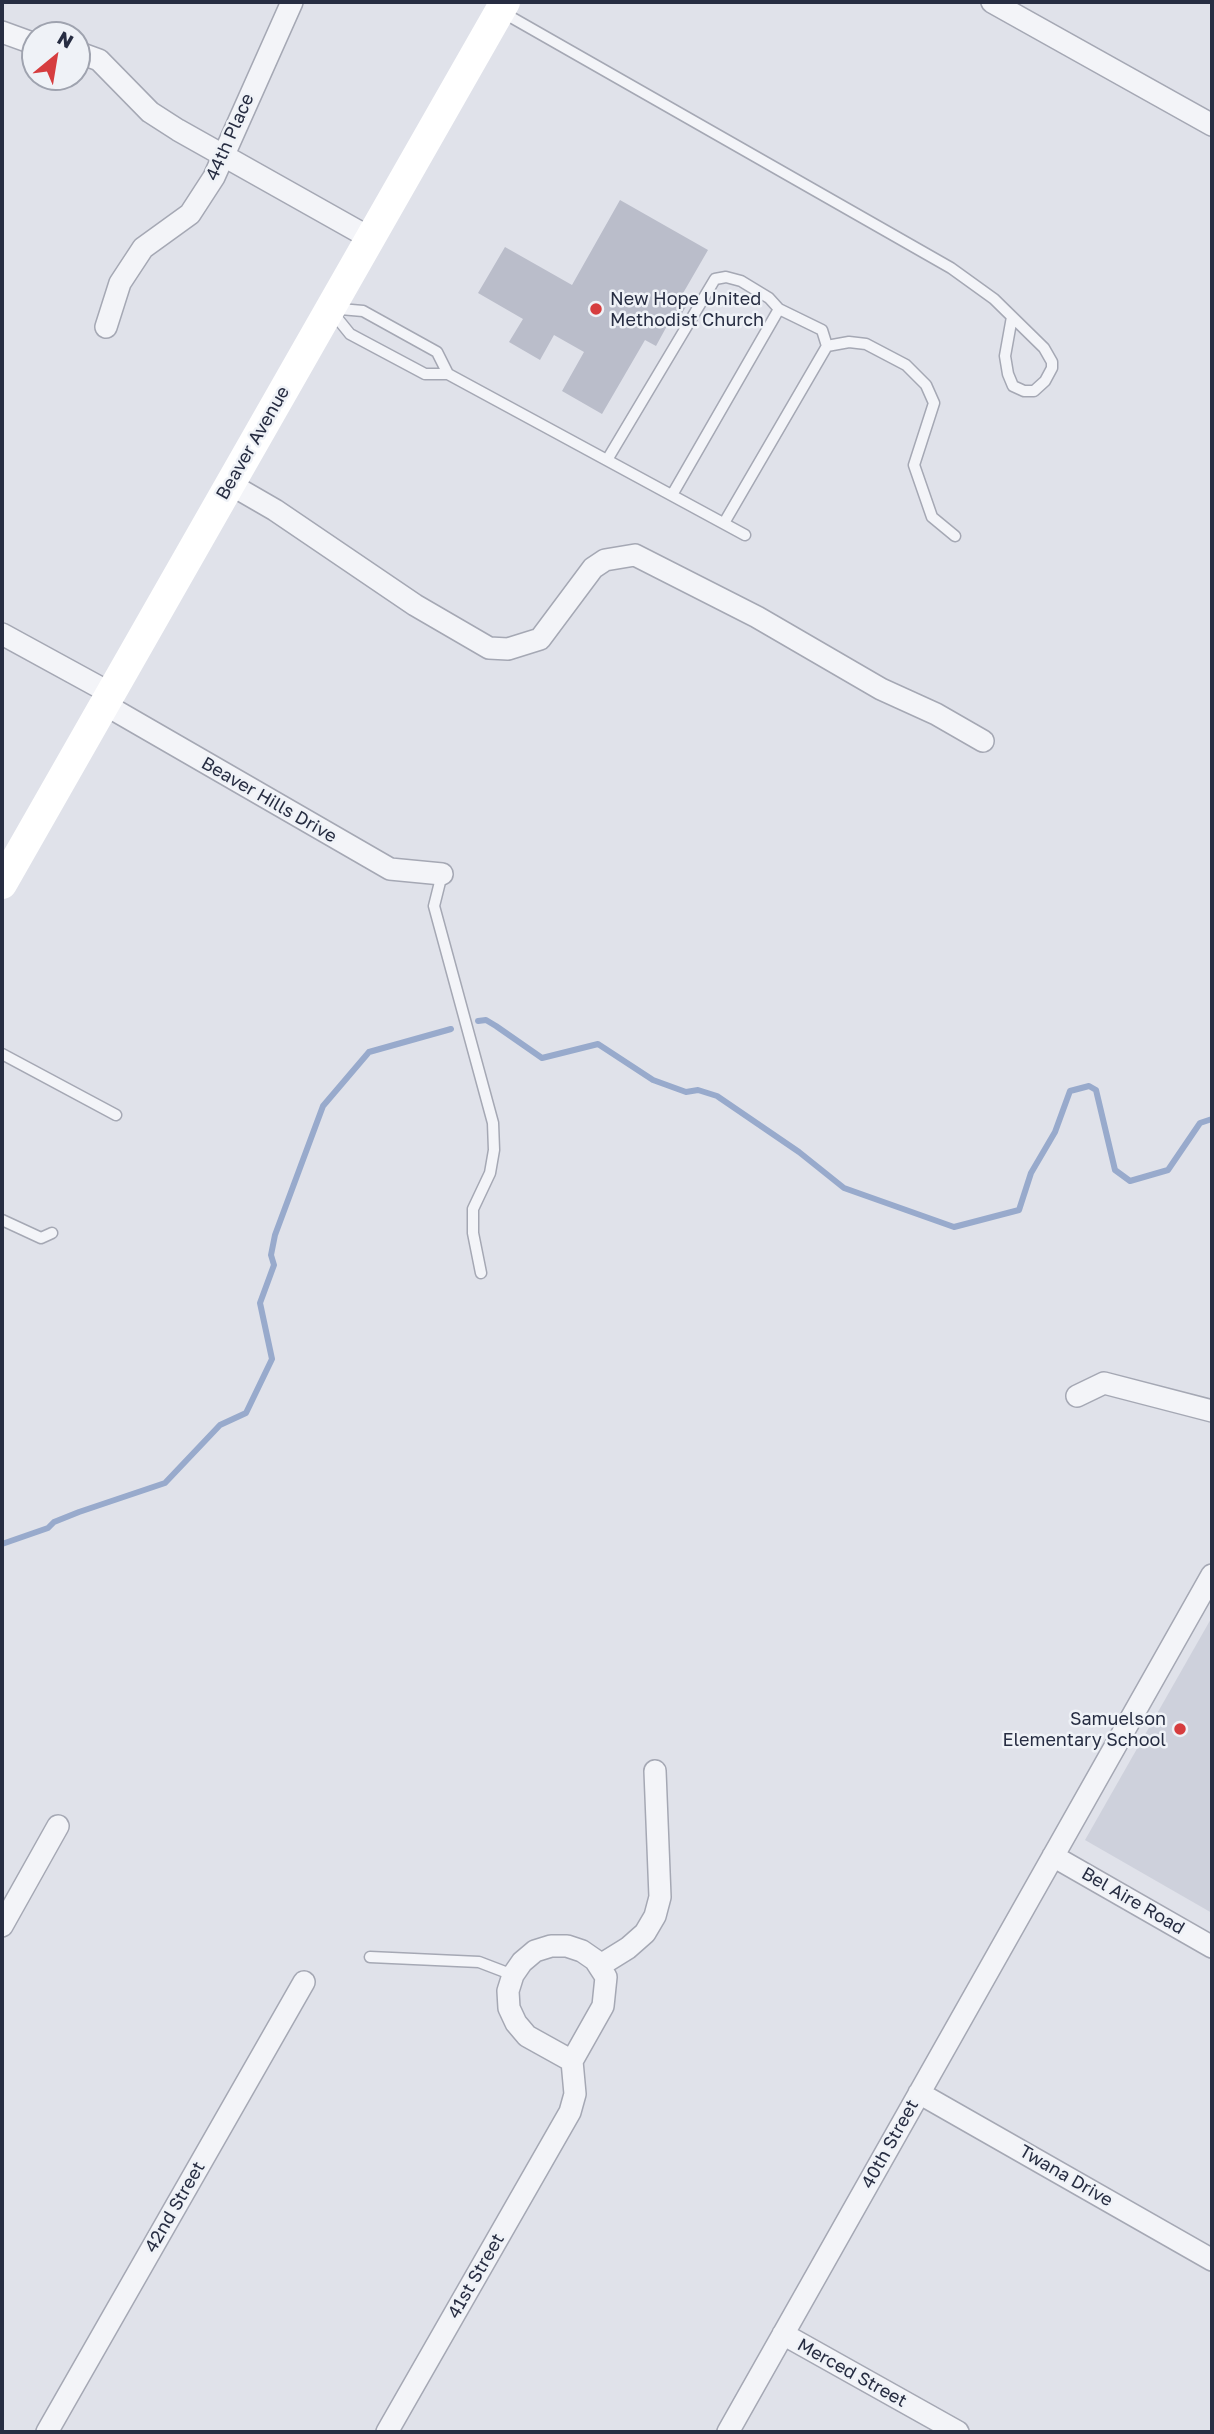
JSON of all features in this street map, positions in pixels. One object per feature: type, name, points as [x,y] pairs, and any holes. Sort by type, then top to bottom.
[{"type":"main road","name":"Beaver Avenue","points":[[2,884],[502,6]]},
{"type":"street","name":"44th Place","points":[[106,327],[120,283],[143,248],[190,214],[214,177],[292,2]]},
{"type":"street","points":[[992,2],[1212,125]]},
{"type":"street","points":[[2,32],[21,39]]},
{"type":"street","points":[[91,57],[99,60],[150,112],[370,238]]},
{"type":"street","points":[[230,484],[275,510],[415,605],[489,648],[508,649],[540,639],[593,568],[612,557],[635,555],[757,617],[881,689],[936,714],[983,741]]},
{"type":"street","points":[[2,634],[107,698]]},
{"type":"street","name":"Beaver Hills Drive","points":[[107,698],[390,869],[442,874]]},
{"type":"street","points":[[1077,1396],[1104,1383],[1212,1410]]},
{"type":"street","name":"40th Street","points":[[728,2432],[1212,1575]]},
{"type":"street","points":[[599,1966],[628,1948],[645,1933],[655,1916],[660,1898],[655,1771]]},
{"type":"street","points":[[2,1926],[58,1826]]},
{"type":"street","name":"Bel Aire Road","points":[[1053,1856],[1212,1947]]},
{"type":"street","points":[[551,1946],[567,1946],[582,1951],[599,1966],[606,1977],[603,2006],[572,2061],[527,2036],[516,2023],[509,2000],[513,1975],[528,1956],[551,1946]]},
{"type":"street","name":"42nd Street","points":[[47,2432],[304,1982]]},
{"type":"street","name":"41st Street","points":[[387,2432],[565,2120],[575,2094],[572,2061]]},
{"type":"street","name":"Twana Drive","points":[[919,2093],[1212,2260]]},
{"type":"street","name":"Merced Street","points":[[783,2334],[958,2432]]},
{"type":"lane","points":[[502,6],[951,268],[994,299],[1044,348],[1052,362],[1045,381],[1034,391],[1024,391],[1013,386],[1009,374],[1005,356],[1012,317]]},
{"type":"lane","points":[[607,460],[715,279],[741,281],[769,298],[779,309],[822,330],[827,346],[724,523]]},
{"type":"lane","points":[[329,308],[350,334],[425,374],[448,374],[745,535]]},
{"type":"lane","points":[[329,308],[363,311],[437,352],[448,374]]},
{"type":"lane","points":[[672,495],[779,309]]},
{"type":"lane","points":[[827,346],[849,342],[866,344],[906,365],[926,385],[934,403],[914,465],[932,517],[955,536]]},
{"type":"lane","points":[[442,874],[434,906],[493,1122],[494,1150],[490,1173],[473,1209],[473,1233],[481,1273]]},
{"type":"lane","points":[[2,1054],[116,1115]]},
{"type":"lane","points":[[2,1220],[41,1238],[52,1233]]},
{"type":"lane","points":[[370,1956],[479,1962],[513,1975]]},
{"type":"shaded area","name":"Samuelson Elementary School","points":[[1212,1617],[1212,1913],[1085,1840]]},
{"type":"building","name":"New Hope United Methodist Church","points":[[620,200],[708,250],[682,295],[690,300],[674,327],[668,324],[656,346],[645,340],[602,414],[562,391],[584,352],[554,335],[540,360],[509,342],[523,319],[478,293],[505,247],[572,285]]},
{"type":"waterway","points":[[478,1021],[486,1020],[542,1058],[598,1044],[653,1080],[686,1092],[698,1090],[717,1096],[799,1152],[844,1188],[954,1227],[1019,1210],[1031,1173],[1055,1132],[1070,1091],[1089,1086],[1096,1090],[1115,1170],[1130,1181],[1168,1170],[1200,1123],[1212,1119]]},
{"type":"waterway","points":[[2,1544],[48,1528],[54,1522],[79,1512],[165,1483],[220,1425],[246,1413],[272,1359],[260,1303],[274,1265],[271,1255],[275,1235],[323,1106],[369,1052],[451,1029]]},
{"type":"place","name":"New Hope United Methodist Church","points":[[596,309]]},
{"type":"place","name":"Samuelson Elementary School","points":[[1180,1729]]}]
